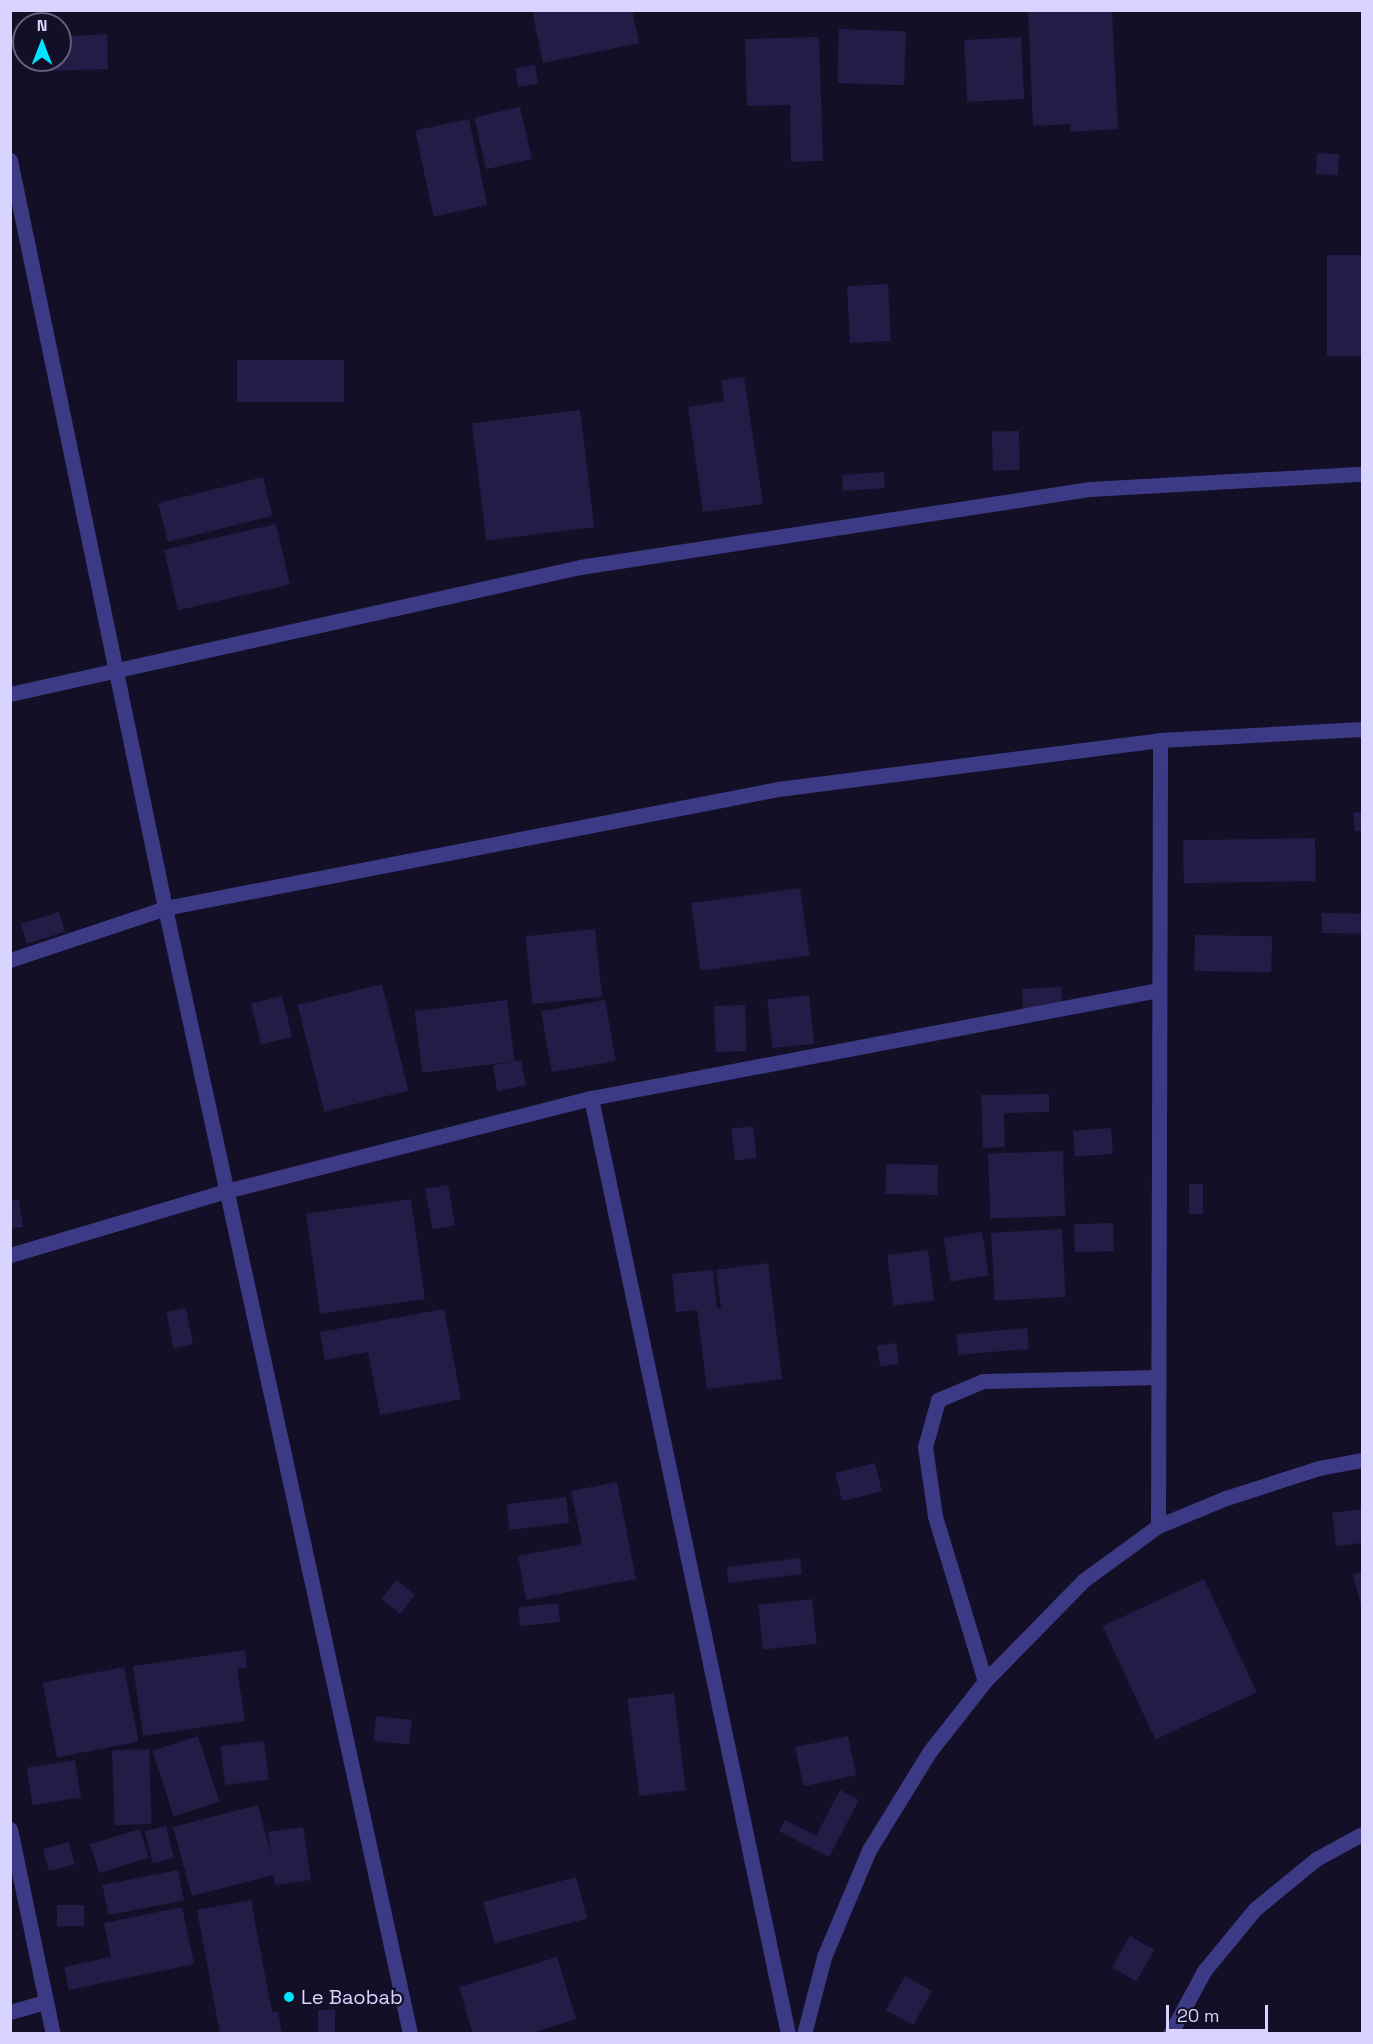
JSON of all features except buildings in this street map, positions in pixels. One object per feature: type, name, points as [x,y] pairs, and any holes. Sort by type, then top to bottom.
[{"type":"street","points":[[10,160],[165,908],[410,2034]]},
{"type":"street","points":[[10,694],[115,668],[580,567],[1090,489],[1362,474]]},
{"type":"street","points":[[10,960],[165,908],[778,789],[1160,740],[1362,729]]},
{"type":"street","points":[[1158,1526],[1160,740]]},
{"type":"street","points":[[10,1255],[226,1191],[591,1098],[1158,990]]},
{"type":"street","points":[[591,1098],[788,2034]]},
{"type":"street","points":[[985,1681],[935,1516],[925,1447],[938,1400],[983,1381],[1158,1377]]},
{"type":"street","points":[[804,2034],[824,1957],[869,1850],[930,1751],[985,1681],[1084,1580],[1158,1526],[1226,1498],[1319,1468],[1362,1460]]},
{"type":"street","points":[[10,1829],[53,2034]]},
{"type":"street","points":[[1170,2034],[1204,1971],[1255,1909],[1316,1859],[1362,1834]]},
{"type":"street","points":[[10,2012],[46,2002]]},
{"type":"place","name":"Le Baobab","points":[[289,1997]]}]
